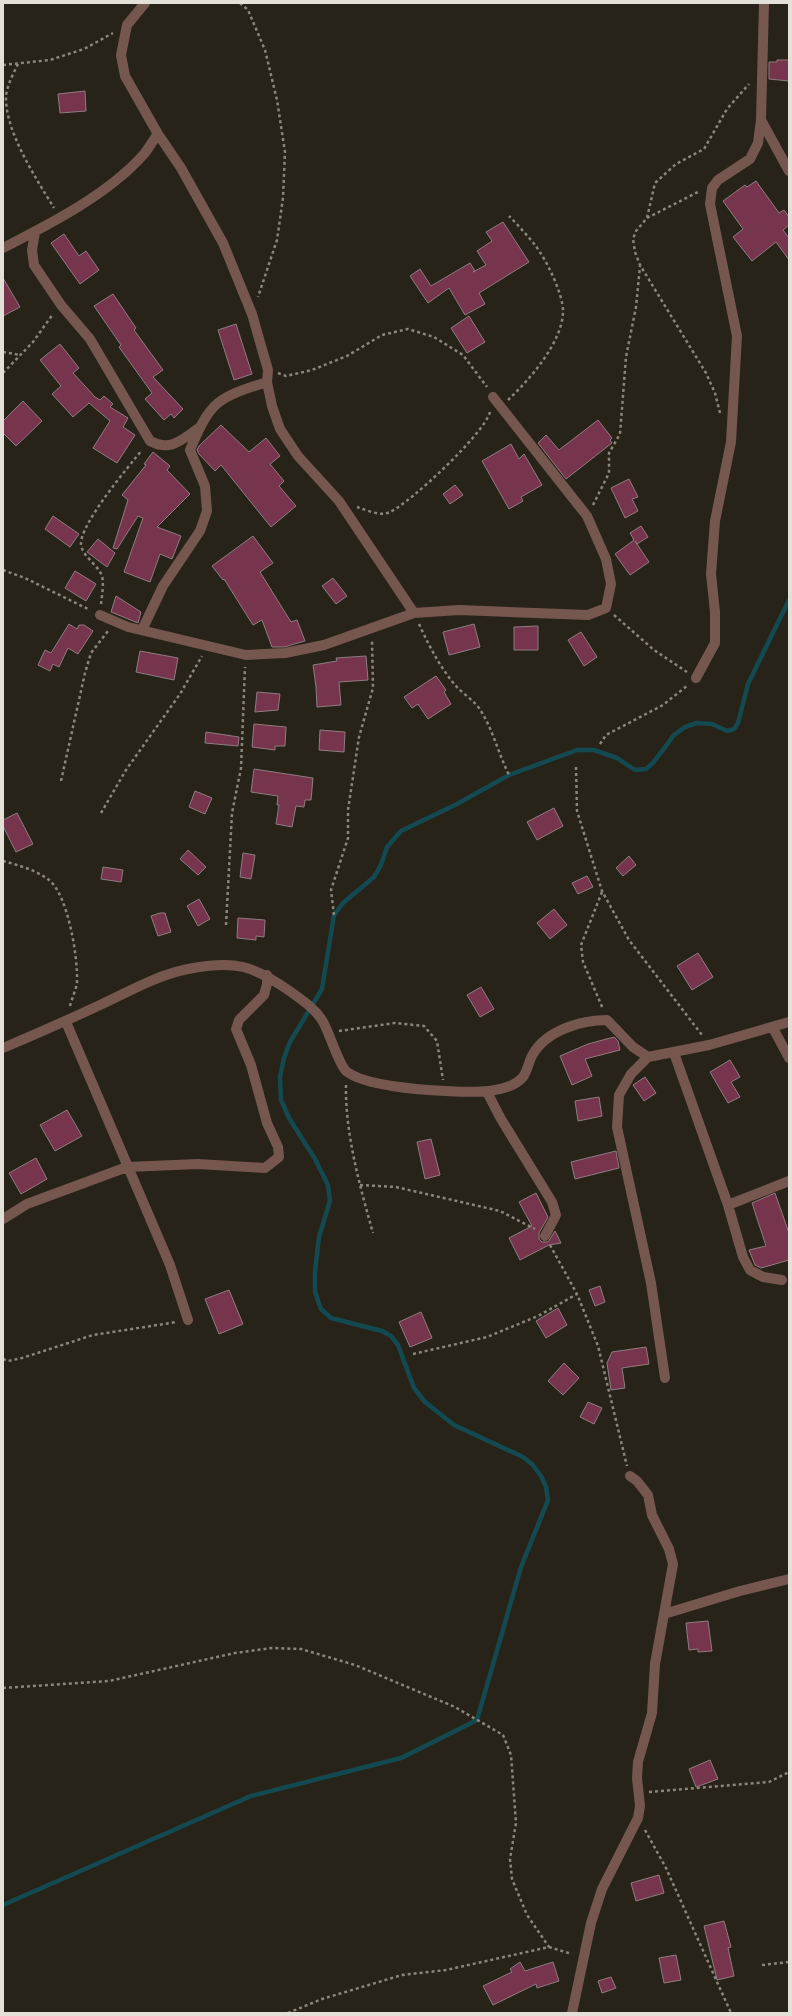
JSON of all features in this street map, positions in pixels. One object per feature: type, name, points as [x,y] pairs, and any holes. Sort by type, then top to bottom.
[{"type":"street","points":[[145,3],[127,25],[121,56],[125,76],[158,134],[181,168],[222,243],[252,314],[268,370],[267,382],[272,406],[280,429],[298,456],[339,501],[414,613]]},
{"type":"street","points":[[696,678],[715,643],[715,612],[711,574],[715,521],[732,442],[737,336],[710,204],[712,188],[718,180],[750,159],[758,143],[761,120],[764,3]]},
{"type":"street","points":[[761,120],[789,171]]},
{"type":"street","points":[[3,248],[35,232],[97,194],[129,169],[144,154],[158,134]]},
{"type":"street","points":[[35,232],[32,250],[34,265],[62,305],[90,339],[150,441],[160,446],[173,445],[199,428]]},
{"type":"street","points":[[142,630],[163,586],[200,531],[207,511],[205,486],[190,450],[199,428],[214,404],[229,394],[267,382]]},
{"type":"street","points":[[100,615],[115,622],[142,630],[207,647],[246,655],[285,654],[324,645],[372,630],[414,613],[459,610],[588,615],[606,608],[611,584],[606,559],[587,516],[493,397]]},
{"type":"street","points":[[3,1048],[66,1022],[157,978],[187,969],[221,965],[246,967],[267,975],[312,1007],[323,1021],[327,1033],[346,1070],[374,1084],[445,1091],[487,1092],[507,1087],[523,1077],[533,1053],[554,1033],[589,1020],[607,1020],[633,1047],[648,1057]]},
{"type":"street","points":[[3,1219],[27,1204],[127,1167],[198,1164],[265,1168],[279,1157],[278,1147],[267,1123],[250,1065],[236,1029],[239,1020],[264,995],[267,984],[267,975]]},
{"type":"street","points":[[66,1022],[170,1265],[188,1320]]},
{"type":"street","points":[[665,1378],[651,1282],[617,1127],[619,1095],[631,1074],[648,1057],[710,1045],[773,1028],[789,1022]]},
{"type":"street","points":[[773,1028],[789,1058]]},
{"type":"street","points":[[674,1053],[728,1205],[743,1257],[750,1270],[763,1277],[782,1280]]},
{"type":"street","points":[[487,1092],[501,1119],[552,1202],[556,1215],[545,1236]]},
{"type":"street","points":[[728,1205],[789,1181]]},
{"type":"street","points":[[572,2013],[591,1923],[602,1889],[638,1818],[640,1806],[637,1778],[638,1762],[652,1713],[655,1664],[673,1564],[669,1549],[652,1515],[648,1495],[637,1481],[630,1476]]},
{"type":"street","points":[[664,1614],[740,1591],[789,1579]]},
{"type":"path","points":[[240,3],[248,10],[265,50],[277,100],[285,152],[284,198],[277,240],[252,314]]},
{"type":"path","points":[[3,65],[50,60],[84,49],[127,25]]},
{"type":"path","points":[[18,64],[6,94],[7,112],[26,161],[60,217]]},
{"type":"path","points":[[647,218],[655,183],[676,164],[704,149],[727,109],[743,89],[762,73]]},
{"type":"path","points":[[712,188],[699,191],[647,218],[636,231],[633,239],[635,252],[640,266],[706,373],[715,393],[721,419]]},
{"type":"path","points":[[501,407],[528,381],[548,352],[560,326],[563,313],[562,300],[553,278],[536,246],[509,216]]},
{"type":"path","points":[[587,516],[609,473],[609,453],[620,434],[626,357],[636,308],[640,266]]},
{"type":"path","points":[[3,372],[33,342],[46,321],[62,305]]},
{"type":"path","points":[[268,370],[286,376],[312,370],[347,356],[382,335],[408,329],[434,337],[463,356],[493,397],[489,416],[473,437],[431,482],[389,513],[377,513],[339,501]]},
{"type":"path","points":[[3,352],[20,355]]},
{"type":"path","points":[[3,570],[25,578],[100,615],[103,590],[102,576],[81,545],[83,537],[96,511],[111,488],[150,441]]},
{"type":"path","points":[[600,744],[606,735],[663,705],[696,678],[654,650],[606,608]]},
{"type":"path","points":[[414,613],[431,651],[455,685],[478,707],[491,728],[499,754],[509,775]]},
{"type":"path","points":[[61,781],[85,672],[91,653],[115,622]]},
{"type":"path","points":[[334,915],[331,890],[348,838],[348,810],[359,737],[373,688],[372,630]]},
{"type":"path","points":[[100,813],[126,770],[180,694],[207,647]]},
{"type":"path","points":[[226,925],[232,813],[241,768],[246,655]]},
{"type":"path","points":[[576,767],[577,811],[602,891],[630,940],[710,1045]]},
{"type":"path","points":[[3,861],[22,866],[49,880],[63,902],[75,944],[77,983],[66,1022]]},
{"type":"path","points":[[602,891],[581,945],[583,962],[607,1020]]},
{"type":"path","points":[[327,1033],[395,1023],[424,1026],[437,1041],[445,1091]]},
{"type":"path","points":[[346,1070],[345,1104],[360,1185],[373,1233]]},
{"type":"path","points":[[360,1185],[396,1187],[500,1210],[529,1224],[545,1236],[577,1294],[598,1346],[630,1476]]},
{"type":"path","points":[[413,1354],[487,1337],[538,1316],[577,1294]]},
{"type":"path","points":[[3,1359],[8,1361],[22,1358],[93,1335],[188,1320]]},
{"type":"path","points":[[3,1688],[109,1681],[235,1654],[279,1648],[301,1649],[355,1665],[455,1707],[503,1735],[509,1749],[511,1755],[516,1823],[510,1859],[512,1879],[527,1915],[549,1947]]},
{"type":"path","points":[[639,1792],[769,1782],[789,1772]]},
{"type":"path","points":[[638,1818],[666,1868],[731,2013]]},
{"type":"path","points":[[288,2013],[322,1999],[402,1975],[446,1970],[549,1947],[584,1958]]},
{"type":"path","points":[[762,1965],[789,1962]]},
{"type":"building","points":[[777,60],[789,60],[789,81],[769,79],[769,62],[777,62]]},
{"type":"building","points":[[85,91],[86,111],[60,113],[58,94]]},
{"type":"building","points":[[756,181],[779,213],[784,210],[789,217],[789,225],[783,230],[789,238],[789,260],[776,242],[752,261],[733,237],[743,229],[723,201],[745,185],[747,187]]},
{"type":"building","points":[[503,222],[529,262],[479,293],[485,304],[465,315],[449,288],[428,303],[410,276],[420,269],[431,286],[470,263],[475,271],[486,265],[477,251],[492,241],[486,232]]},
{"type":"building","points":[[64,234],[79,256],[86,251],[99,270],[80,284],[51,243]]},
{"type":"building","points":[[3,278],[20,307],[3,316]]},
{"type":"building","points":[[113,294],[136,328],[134,330],[163,370],[153,377],[183,409],[174,418],[171,414],[164,420],[145,399],[152,393],[119,347],[121,345],[94,306]]},
{"type":"building","points":[[469,316],[485,342],[467,353],[451,328]]},
{"type":"building","points":[[236,324],[252,374],[234,380],[218,330]]},
{"type":"building","points":[[60,344],[79,368],[73,373],[95,397],[100,400],[104,396],[113,404],[110,407],[128,418],[123,427],[135,435],[117,463],[93,448],[110,421],[89,403],[73,417],[52,394],[61,386],[40,360]]},
{"type":"building","points":[[23,401],[42,421],[16,446],[3,433],[3,421]]},
{"type":"building","points":[[598,420],[612,438],[610,440],[612,443],[566,479],[538,443],[546,435],[559,450]]},
{"type":"building","points":[[221,425],[249,452],[266,438],[280,456],[270,464],[284,481],[279,486],[296,506],[271,527],[221,465],[215,471],[197,450],[199,446]]},
{"type":"building","points":[[511,444],[519,459],[524,454],[542,485],[521,497],[523,501],[509,509],[482,461]]},
{"type":"building","points":[[153,452],[170,466],[167,470],[190,494],[157,527],[181,536],[172,559],[160,554],[150,582],[124,572],[143,518],[138,516],[117,549],[113,548],[128,500],[122,495],[146,465],[144,464]]},
{"type":"building","points":[[629,479],[638,497],[632,499],[638,511],[625,518],[611,488]]},
{"type":"building","points":[[455,485],[463,495],[450,504],[443,494]]},
{"type":"building","points":[[53,516],[79,534],[70,547],[45,529]]},
{"type":"building","points":[[641,526],[648,537],[637,544],[649,562],[630,575],[615,554],[634,540],[630,533]]},
{"type":"building","points":[[253,536],[273,563],[260,572],[291,622],[297,620],[305,641],[284,647],[272,647],[262,620],[253,625],[224,579],[223,580],[212,566]]},
{"type":"building","points":[[98,539],[115,553],[107,567],[87,552]]},
{"type":"building","points":[[75,571],[96,584],[86,601],[65,588]]},
{"type":"building","points":[[333,578],[347,596],[336,604],[322,586]]},
{"type":"building","points":[[116,596],[141,612],[138,623],[111,612]]},
{"type":"building","points":[[69,624],[77,629],[79,625],[84,625],[93,631],[78,654],[68,648],[59,667],[53,664],[50,671],[38,665],[45,650],[51,653]]},
{"type":"building","points":[[474,624],[480,647],[449,655],[443,632]]},
{"type":"building","points":[[538,626],[538,650],[514,650],[514,627]]},
{"type":"building","points":[[581,632],[597,657],[584,666],[568,640]]},
{"type":"building","points":[[140,651],[178,658],[174,680],[136,672]]},
{"type":"building","points":[[366,656],[368,680],[339,682],[341,705],[317,707],[313,665],[337,661],[336,658]]},
{"type":"building","points":[[436,676],[446,690],[444,692],[451,704],[428,719],[418,704],[412,708],[404,697]]},
{"type":"building","points":[[257,692],[280,694],[278,710],[255,712]]},
{"type":"building","points":[[254,724],[286,727],[285,746],[275,746],[275,750],[252,747]]},
{"type":"building","points":[[320,730],[345,732],[344,752],[319,750]]},
{"type":"building","points":[[206,732],[239,737],[238,746],[205,743]]},
{"type":"building","points":[[254,769],[313,778],[311,800],[305,800],[304,807],[296,806],[292,827],[276,824],[279,805],[277,805],[278,796],[251,792]]},
{"type":"building","points":[[195,791],[212,798],[205,814],[189,807]]},
{"type":"building","points":[[554,808],[563,826],[537,840],[527,822]]},
{"type":"building","points":[[17,813],[33,844],[16,852],[3,826],[3,820]]},
{"type":"building","points":[[188,850],[206,867],[198,875],[180,859]]},
{"type":"building","points":[[243,853],[255,855],[251,879],[240,877]]},
{"type":"building","points":[[629,856],[636,865],[623,876],[616,868]]},
{"type":"building","points":[[103,867],[123,870],[121,882],[101,879]]},
{"type":"building","points":[[587,876],[593,887],[578,894],[572,883]]},
{"type":"building","points":[[199,899],[210,919],[198,926],[187,906]]},
{"type":"building","points":[[554,909],[567,925],[550,939],[537,923]]},
{"type":"building","points":[[165,913],[171,932],[158,936],[151,916]]},
{"type":"building","points":[[238,918],[265,920],[264,937],[256,936],[256,940],[237,938]]},
{"type":"building","points":[[698,953],[713,977],[692,990],[677,966]]},
{"type":"building","points":[[481,987],[494,1009],[480,1017],[467,995]]},
{"type":"building","points":[[614,1037],[618,1041],[620,1050],[585,1059],[592,1076],[572,1085],[560,1056],[588,1044]]},
{"type":"building","points":[[730,1060],[740,1077],[731,1082],[740,1097],[728,1103],[710,1072]]},
{"type":"building","points":[[645,1077],[656,1093],[644,1101],[633,1085]]},
{"type":"building","points":[[599,1097],[602,1116],[578,1121],[575,1101]]},
{"type":"building","points":[[67,1110],[82,1136],[55,1151],[40,1125]]},
{"type":"building","points":[[431,1139],[440,1175],[425,1179],[417,1142]]},
{"type":"building","points":[[616,1151],[619,1168],[575,1179],[571,1162]]},
{"type":"building","points":[[36,1158],[47,1179],[21,1194],[9,1173]]},
{"type":"building","points":[[536,1193],[548,1217],[539,1233],[539,1239],[542,1242],[548,1242],[555,1231],[561,1243],[549,1245],[520,1260],[509,1238],[532,1226],[519,1202]]},
{"type":"building","points":[[775,1193],[789,1233],[789,1260],[761,1268],[755,1265],[749,1250],[766,1246],[752,1203]]},
{"type":"building","points":[[600,1286],[605,1302],[595,1306],[589,1290]]},
{"type":"building","points":[[229,1290],[243,1324],[219,1334],[205,1299]]},
{"type":"building","points":[[558,1308],[567,1325],[546,1338],[536,1321]]},
{"type":"building","points":[[421,1312],[432,1338],[410,1347],[399,1322]]},
{"type":"building","points":[[646,1347],[649,1364],[622,1368],[625,1388],[611,1390],[607,1363],[612,1352]]},
{"type":"building","points":[[564,1363],[579,1378],[563,1395],[548,1381]]},
{"type":"building","points":[[588,1402],[602,1408],[594,1424],[580,1417]]},
{"type":"building","points":[[708,1621],[712,1651],[698,1652],[698,1649],[689,1650],[686,1623]]},
{"type":"building","points":[[710,1760],[718,1779],[696,1787],[689,1769]]},
{"type":"building","points":[[659,1875],[664,1893],[636,1901],[631,1883]]},
{"type":"building","points":[[724,1921],[731,1947],[728,1948],[734,1976],[717,1980],[704,1926]]},
{"type":"building","points":[[676,1955],[681,1980],[664,1983],[659,1958]]},
{"type":"building","points":[[520,1962],[525,1971],[553,1962],[559,1981],[537,1988],[536,1984],[493,2005],[483,1986],[512,1972],[510,1969]]},
{"type":"building","points":[[611,1977],[616,1988],[602,1993],[598,1981]]},
{"type":"waterway","points":[[3,1905],[251,1796],[401,1758],[477,1720],[521,1567],[548,1500],[546,1487],[541,1476],[532,1464],[523,1457],[454,1425],[425,1402],[414,1388],[398,1345],[391,1336],[382,1331],[331,1318],[321,1309],[315,1292],[315,1271],[319,1237],[330,1201],[328,1185],[315,1159],[289,1118],[281,1100],[280,1077],[284,1058],[290,1042],[322,989],[334,915],[343,903],[374,877],[381,865],[387,847],[401,831],[457,804],[509,775],[577,750],[594,750],[617,758],[635,770],[646,769],[653,763],[674,735],[685,727],[697,723],[712,724],[727,731],[734,729],[738,723],[748,684],[789,600]]}]
